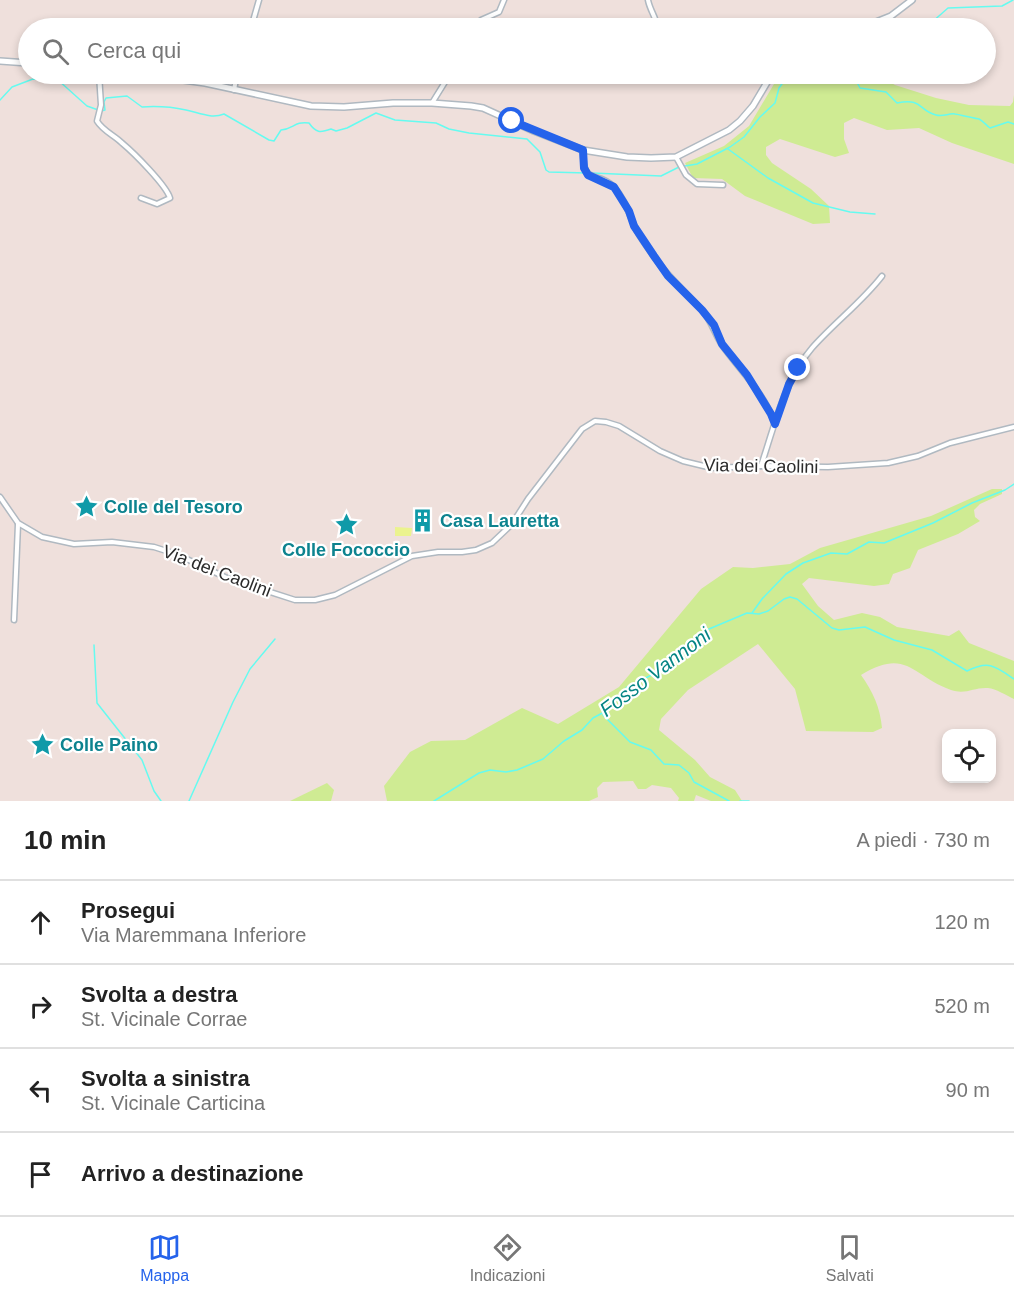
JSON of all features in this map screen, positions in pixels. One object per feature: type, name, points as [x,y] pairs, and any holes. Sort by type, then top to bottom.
[{"type":"main road","points":[[886,18],[912,0]]},
{"type":"main road","points":[[0,61],[18,62]]},
{"type":"main road","points":[[205,84],[311,106],[344,107],[432,103],[483,108],[583,150],[633,158],[676,157],[729,130],[753,106],[766,84]]},
{"type":"street","points":[[253,18],[258,0]]},
{"type":"street","points":[[486,18],[499,12],[504,0]]},
{"type":"street","points":[[648,0],[655,18]]},
{"type":"street","points":[[99,84],[100,108],[97,121],[101,128],[121,142],[136,157],[161,184],[170,198],[158,204],[141,198]]},
{"type":"street","points":[[234,90],[235,84]]},
{"type":"street","points":[[432,103],[444,84]]},
{"type":"street","points":[[583,150],[584,168],[588,175],[614,187],[629,211],[634,226],[654,256],[668,276],[708,318],[725,349],[747,375],[775,424]]},
{"type":"street","points":[[676,157],[686,175],[697,184],[723,185]]},
{"type":"street","points":[[761,466],[789,384],[810,350],[882,276]]},
{"type":"street","name":"Via dei Caolini","points":[[0,497],[18,523],[42,537],[74,544],[111,542],[154,547],[176,554],[217,574],[278,595],[296,600],[315,600],[335,595],[412,556],[476,550],[492,543],[512,524],[528,499],[582,429],[595,422],[606,422],[619,426],[660,451],[700,466],[712,468],[828,467],[888,463],[918,456],[950,443],[1014,427]]},
{"type":"street","points":[[14,620],[18,523]]},
{"type":"green space","points":[[774,84],[893,84],[936,98],[969,105],[1010,106],[1014,95],[1014,164],[952,143],[919,128],[887,130],[854,118],[844,123],[844,139],[849,153],[835,157],[780,139],[766,147],[766,155],[772,163],[811,189],[829,206],[830,223],[813,224],[745,196],[722,179],[693,178],[685,163],[724,146],[749,126]]},
{"type":"green space","points":[[992,489],[1002,489],[1002,494],[980,504],[974,510],[975,517],[980,521],[958,534],[918,550],[910,568],[893,574],[889,584],[874,586],[809,578],[802,584],[818,606],[834,620],[862,613],[880,617],[897,627],[949,636],[959,630],[969,643],[1014,661],[1014,699],[988,688],[961,692],[951,690],[909,667],[889,664],[876,667],[861,675],[875,700],[882,728],[873,732],[806,731],[795,689],[758,644],[688,690],[661,719],[659,730],[695,760],[710,777],[735,790],[742,801],[711,801],[696,795],[694,801],[678,801],[679,798],[671,788],[652,785],[646,789],[638,789],[633,781],[603,782],[597,788],[598,797],[589,801],[387,801],[384,786],[410,752],[431,741],[465,740],[522,708],[558,724],[619,687],[701,589],[733,567],[753,568],[790,564],[820,548],[931,516]]},
{"type":"green space","points":[[395,527],[412,528],[411,536],[395,536]]},
{"type":"green space","points":[[327,783],[334,790],[331,801],[290,801]]},
{"type":"waterway","points":[[937,18],[948,8],[1002,6],[1013,0]]},
{"type":"waterway","points":[[0,100],[12,87],[20,84]]},
{"type":"waterway","points":[[62,84],[87,106],[101,111],[105,110],[106,98],[127,96],[142,107],[175,108],[210,116],[224,114],[274,141],[281,130],[300,123],[309,123],[318,131],[331,129],[336,131],[376,113],[395,120],[436,123],[449,129],[469,133],[527,139],[540,152],[546,170],[549,172],[587,173]]},
{"type":"waterway","points":[[592,173],[661,176],[679,167],[697,164],[744,137],[775,103],[782,84]]},
{"type":"waterway","points":[[858,84],[860,88],[886,92],[897,103],[916,103],[936,115],[955,114],[979,119],[990,128],[1008,122],[1014,124]]},
{"type":"waterway","points":[[728,149],[768,178],[813,203],[850,212],[875,214]]},
{"type":"waterway","points":[[752,613],[786,574],[803,563],[831,553],[847,554],[869,542],[884,543],[933,523],[1014,484]]},
{"type":"waterway","name":"Fosso Vannoni","points":[[434,801],[479,773],[490,770],[506,772],[517,770],[543,759],[564,741],[582,730],[593,718],[608,710],[627,687],[660,671],[687,645],[709,629],[747,613],[759,614],[768,611],[790,597],[797,599],[832,628],[839,630],[865,627],[894,640],[932,650],[967,671],[987,665],[1014,679]]},
{"type":"waterway","points":[[189,801],[250,669],[275,639]]},
{"type":"waterway","points":[[94,645],[97,703],[142,760],[154,791],[161,801]]},
{"type":"waterway","points":[[603,715],[630,742],[651,750],[664,764],[679,765],[689,773],[694,782],[729,801]]},
{"type":"waterway","points":[[740,801],[749,801]]},
{"type":"place","name":"Colle del Tesoro","points":[[86,507]]},
{"type":"place","name":"Casa Lauretta","points":[[422,521]]},
{"type":"place","name":"Colle Fococcio","points":[[346,524]]},
{"type":"place","name":"Colle Paino","points":[[42,745]]},
{"type":"route","points":[[512,121],[583,150],[584,168],[588,175],[614,187],[629,211],[634,226],[654,256],[668,276],[714,325],[725,349],[747,375],[775,424],[789,384],[798,368]]}]
